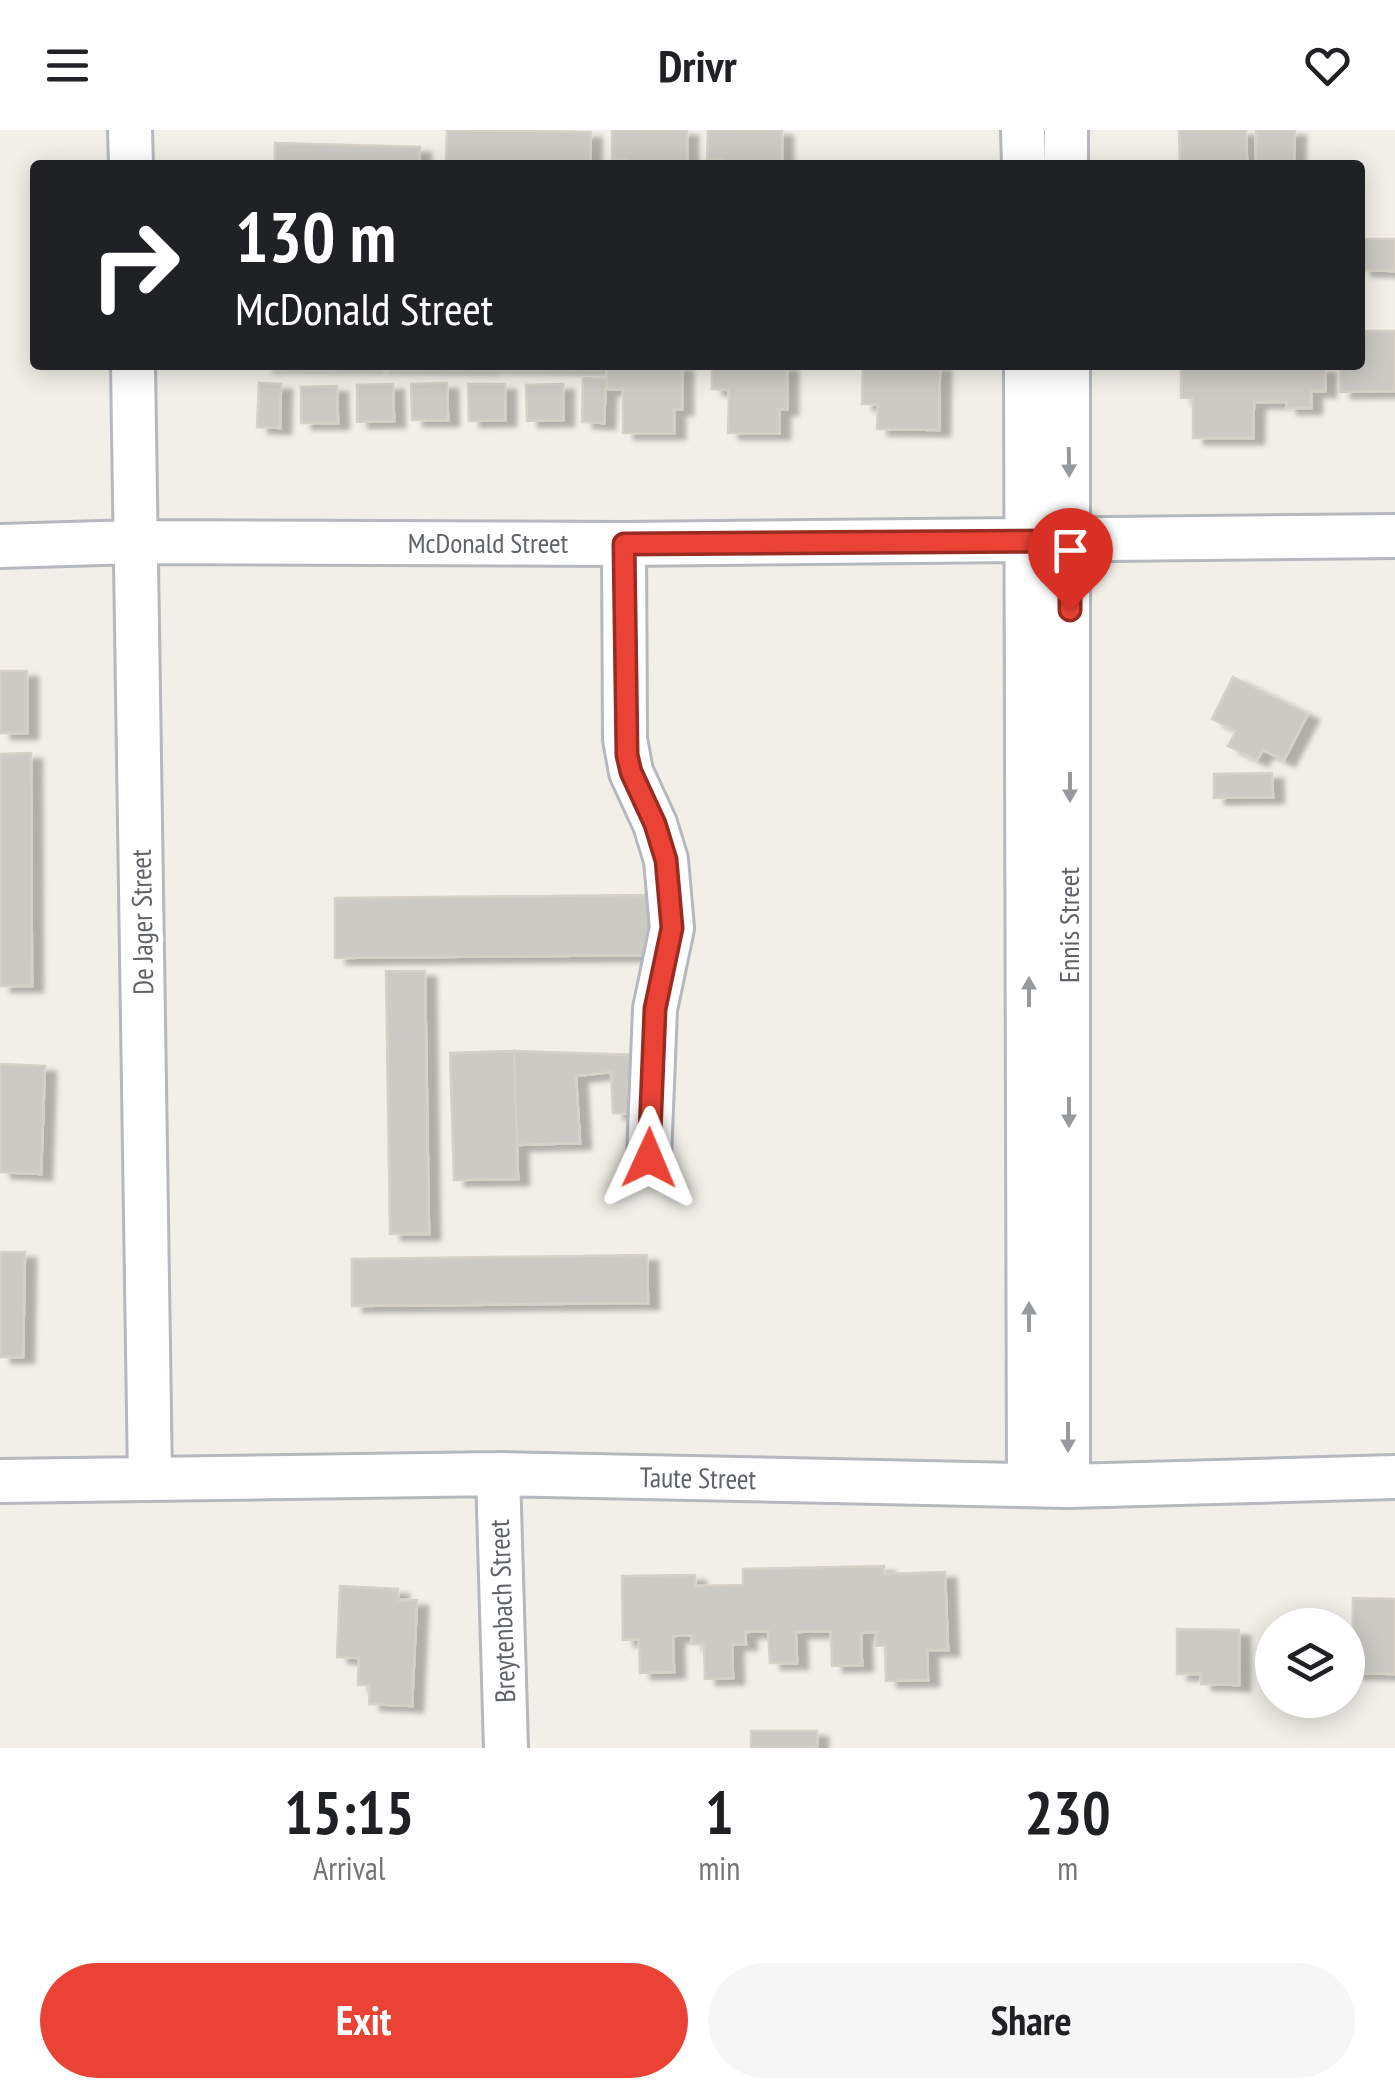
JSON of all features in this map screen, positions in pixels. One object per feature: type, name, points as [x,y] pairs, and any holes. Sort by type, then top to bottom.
[{"type":"street","points":[[130,130],[130,160]]},
{"type":"street","points":[[1023,130],[1024,160]]},
{"type":"street","points":[[1066,130],[1066,160]]},
{"type":"street","name":"De Jager Street","points":[[133,370],[150,1479]]},
{"type":"street","name":"Ennis Street","points":[[1026,370],[1049,1486]]},
{"type":"street","name":"Ennis Street","points":[[1049,1486],[1070,541],[1068,370]]},
{"type":"street","name":"McDonald Street","points":[[0,546],[136,542],[624,544],[1395,536]]},
{"type":"street","points":[[624,544],[627,755],[666,860],[672,928],[655,1009],[649,1158]]},
{"type":"street","name":"Taute Street","points":[[0,1482],[498,1474],[1049,1486],[1395,1477]]},
{"type":"street","name":"Breytenbach Street","points":[[498,1474],[506,1748]]},
{"type":"building","points":[[447,130],[591,132],[590,160],[446,160]]},
{"type":"building","points":[[612,130],[687,130],[687,160],[612,159]]},
{"type":"building","points":[[708,130],[782,130],[782,160],[707,159]]},
{"type":"building","points":[[1179,130],[1246,130],[1247,160],[1180,160]]},
{"type":"building","points":[[1256,130],[1295,130],[1294,160],[1256,160]]},
{"type":"building","points":[[275,143],[420,147],[419,160],[275,160]]},
{"type":"building","points":[[1365,239],[1395,239],[1395,271],[1365,270]]},
{"type":"building","points":[[1365,331],[1395,331],[1395,391],[1340,392],[1340,370],[1365,370]]},
{"type":"building","points":[[607,370],[682,370],[682,409],[674,409],[674,433],[623,433],[623,389],[607,389]]},
{"type":"building","points":[[712,370],[787,370],[787,409],[779,409],[779,433],[728,433],[729,390],[712,389]]},
{"type":"building","points":[[863,370],[940,370],[939,430],[877,429],[878,404],[862,404]]},
{"type":"building","points":[[1181,370],[1325,370],[1325,391],[1311,391],[1311,408],[1286,408],[1287,402],[1254,402],[1253,438],[1193,438],[1193,398],[1181,398]]},
{"type":"building","points":[[583,378],[606,379],[604,423],[582,422]]},
{"type":"building","points":[[259,383],[281,384],[280,428],[257,427]]},
{"type":"building","points":[[447,383],[448,420],[412,420],[411,384]]},
{"type":"building","points":[[393,384],[394,421],[357,422],[357,385]]},
{"type":"building","points":[[468,384],[505,384],[505,420],[469,421]]},
{"type":"building","points":[[563,384],[563,420],[527,421],[526,385]]},
{"type":"building","points":[[337,386],[338,423],[301,423],[301,387]]},
{"type":"building","points":[[0,671],[27,671],[27,733],[0,733]]},
{"type":"building","points":[[1233,677],[1308,714],[1284,760],[1263,750],[1257,760],[1228,746],[1236,731],[1212,719]]},
{"type":"building","points":[[31,753],[32,986],[0,986],[0,754]]},
{"type":"building","points":[[1272,773],[1273,797],[1214,798],[1214,774]]},
{"type":"building","points":[[655,895],[656,955],[335,958],[335,898]]},
{"type":"building","points":[[386,971],[425,971],[429,1234],[390,1234]]},
{"type":"building","points":[[514,1051],[518,1179],[454,1180],[450,1053]]},
{"type":"building","points":[[514,1051],[638,1055],[638,1114],[613,1113],[611,1072],[576,1076],[580,1143],[517,1145]]},
{"type":"building","points":[[0,1064],[45,1066],[41,1174],[0,1172]]},
{"type":"building","points":[[0,1252],[25,1252],[23,1357],[0,1357]]},
{"type":"building","points":[[647,1255],[648,1303],[352,1306],[352,1259]]},
{"type":"building","points":[[884,1566],[884,1574],[945,1572],[948,1650],[927,1650],[928,1680],[886,1681],[885,1645],[876,1646],[876,1632],[861,1633],[862,1665],[832,1666],[831,1631],[796,1632],[797,1663],[770,1663],[768,1631],[745,1632],[746,1644],[732,1644],[733,1678],[705,1679],[704,1644],[692,1644],[692,1635],[673,1636],[674,1672],[640,1673],[639,1639],[623,1640],[622,1576],[695,1575],[695,1586],[743,1585],[743,1569]]},
{"type":"building","points":[[340,1586],[398,1589],[398,1600],[417,1600],[412,1706],[369,1704],[370,1685],[358,1685],[359,1658],[337,1657]]},
{"type":"building","points":[[1353,1598],[1395,1599],[1395,1674],[1365,1673],[1365,1608],[1353,1608]]},
{"type":"building","points":[[1177,1629],[1239,1630],[1239,1685],[1201,1684],[1201,1674],[1177,1674]]},
{"type":"building","points":[[751,1731],[817,1731],[817,1748],[751,1748]]},
{"type":"route","points":[[649,1158],[653,1028],[672,928],[666,860],[627,755],[624,544],[1070,541],[1070,610]]}]
